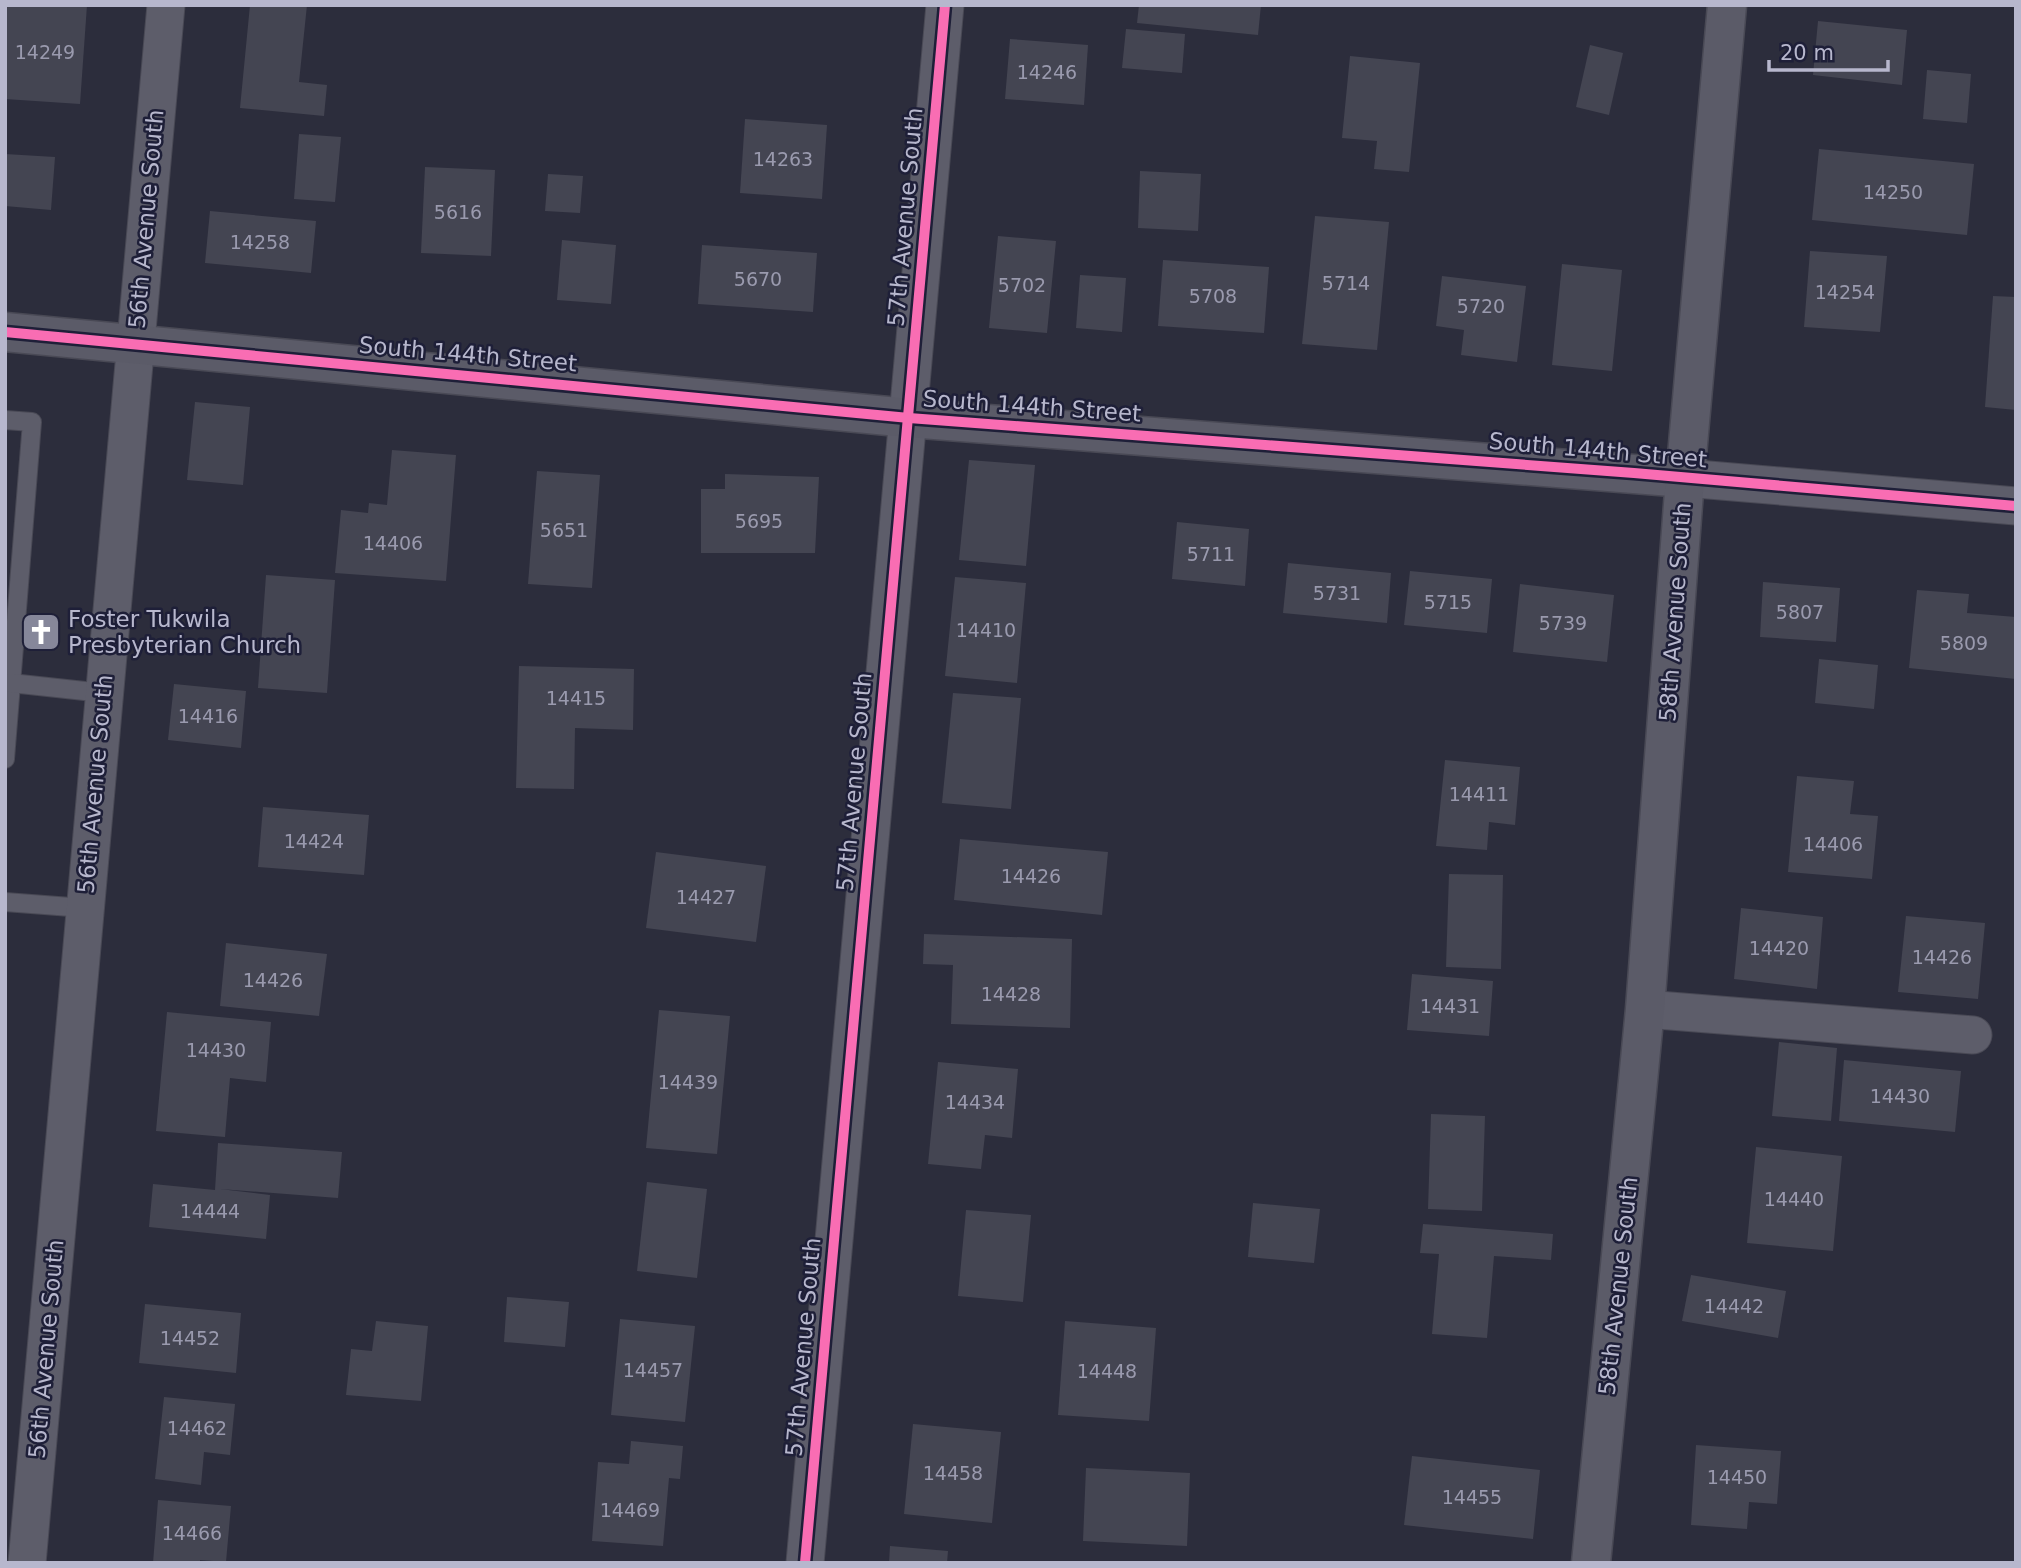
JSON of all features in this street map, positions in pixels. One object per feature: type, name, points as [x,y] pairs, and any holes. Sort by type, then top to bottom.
[{"type":"street","name":"56th Avenue South","points":[[27,1563],[166,5]]},
{"type":"street","name":"57th Avenue South","points":[[805,1563],[945,5]]},
{"type":"street","name":"58th Avenue South","points":[[1591,1563],[1645,1009],[1685,478],[1727,5]]},
{"type":"street","name":"South 144th Street","points":[[5,332],[909,418],[2016,506]]},
{"type":"street","points":[[1645,1009],[1973,1035]]},
{"type":"lane","points":[[5,420],[32,422],[5,760]]},
{"type":"lane","points":[[11,683],[103,693]]},
{"type":"lane","points":[[5,902],[84,908]]},
{"type":"building","points":[[5,5],[87,5],[80,104],[5,99]]},
{"type":"building","points":[[250,5],[307,5],[299,82],[327,85],[324,116],[240,108]]},
{"type":"building","points":[[1139,5],[1261,5],[1258,35],[1137,23]]},
{"type":"building","points":[[1818,21],[1907,30],[1902,85],[1813,75]]},
{"type":"building","points":[[1126,29],[1185,34],[1182,73],[1122,68]]},
{"type":"building","points":[[1010,39],[1088,45],[1084,105],[1005,99]]},
{"type":"building","points":[[1590,45],[1623,53],[1609,115],[1576,107]]},
{"type":"building","points":[[1350,56],[1420,63],[1409,172],[1374,169],[1377,141],[1342,138]]},
{"type":"building","points":[[1927,70],[1971,74],[1967,123],[1923,119]]},
{"type":"building","points":[[745,119],[827,125],[822,199],[740,193]]},
{"type":"building","points":[[299,134],[341,137],[335,202],[294,199]]},
{"type":"building","points":[[1819,149],[1974,164],[1967,235],[1812,220]]},
{"type":"building","points":[[5,154],[55,157],[51,210],[5,206]]},
{"type":"building","points":[[425,167],[495,170],[491,256],[421,253]]},
{"type":"building","points":[[1140,171],[1201,174],[1198,231],[1138,228]]},
{"type":"building","points":[[548,174],[583,176],[580,213],[545,211]]},
{"type":"building","points":[[210,211],[316,221],[311,273],[205,263]]},
{"type":"building","points":[[1315,216],[1389,222],[1377,350],[1302,344]]},
{"type":"building","points":[[998,236],[1056,241],[1047,333],[989,328]]},
{"type":"building","points":[[562,240],[616,245],[611,304],[557,300]]},
{"type":"building","points":[[702,245],[817,253],[813,312],[698,304]]},
{"type":"building","points":[[1810,251],[1887,256],[1880,332],[1804,327]]},
{"type":"building","points":[[1163,260],[1269,267],[1264,333],[1158,326]]},
{"type":"building","points":[[1562,264],[1622,270],[1612,371],[1552,365]]},
{"type":"building","points":[[1080,275],[1126,278],[1122,332],[1076,328]]},
{"type":"building","points":[[1442,276],[1526,286],[1517,362],[1461,355],[1464,330],[1436,326]]},
{"type":"building","points":[[1993,296],[2016,297],[2016,410],[1985,407]]},
{"type":"building","points":[[195,402],[250,407],[243,485],[187,480]]},
{"type":"building","points":[[392,450],[456,455],[446,581],[335,573],[341,510],[368,513],[369,503],[387,505]]},
{"type":"building","points":[[969,460],[1035,465],[1026,566],[959,560]]},
{"type":"building","points":[[537,471],[600,475],[592,588],[528,584]]},
{"type":"building","points":[[725,474],[819,477],[815,553],[701,553],[701,489],[725,489]]},
{"type":"building","points":[[1177,522],[1249,529],[1245,586],[1172,579]]},
{"type":"building","points":[[1288,563],[1391,573],[1387,623],[1283,613]]},
{"type":"building","points":[[1410,571],[1492,579],[1487,633],[1404,625]]},
{"type":"building","points":[[266,575],[335,580],[327,693],[258,688]]},
{"type":"building","points":[[955,577],[1026,583],[1017,683],[945,676]]},
{"type":"building","points":[[1763,582],[1840,588],[1836,642],[1760,637]]},
{"type":"building","points":[[1520,584],[1614,595],[1607,662],[1513,652]]},
{"type":"building","points":[[1917,590],[1969,594],[1967,613],[2016,617],[2016,679],[1909,668]]},
{"type":"building","points":[[1819,659],[1878,665],[1874,709],[1815,703]]},
{"type":"building","points":[[519,666],[634,669],[633,730],[575,728],[574,789],[516,788]]},
{"type":"building","points":[[174,684],[246,691],[241,748],[168,740]]},
{"type":"building","points":[[953,693],[1021,698],[1011,809],[942,803]]},
{"type":"building","points":[[1445,760],[1520,767],[1515,825],[1489,822],[1487,850],[1436,846]]},
{"type":"building","points":[[1797,776],[1854,781],[1850,814],[1878,816],[1872,879],[1788,872]]},
{"type":"building","points":[[263,807],[369,815],[364,875],[258,867]]},
{"type":"building","points":[[960,839],[1108,852],[1102,915],[954,900]]},
{"type":"building","points":[[656,852],[766,866],[756,942],[646,928]]},
{"type":"building","points":[[1449,874],[1503,875],[1501,969],[1446,967]]},
{"type":"building","points":[[1741,908],[1823,917],[1817,989],[1734,979]]},
{"type":"building","points":[[1906,916],[1985,923],[1978,999],[1898,992]]},
{"type":"building","points":[[924,934],[1072,939],[1070,1028],[951,1024],[953,965],[923,964]]},
{"type":"building","points":[[226,943],[327,954],[319,1016],[220,1006]]},
{"type":"building","points":[[1412,974],[1493,981],[1489,1036],[1407,1030]]},
{"type":"building","points":[[659,1010],[730,1016],[717,1154],[646,1148]]},
{"type":"building","points":[[167,1012],[271,1022],[266,1082],[230,1078],[225,1137],[156,1131]]},
{"type":"building","points":[[1779,1042],[1837,1048],[1831,1121],[1772,1116]]},
{"type":"building","points":[[1844,1060],[1961,1071],[1955,1132],[1839,1121]]},
{"type":"building","points":[[938,1062],[1018,1069],[1012,1138],[985,1135],[981,1169],[928,1164]]},
{"type":"building","points":[[1431,1114],[1485,1116],[1482,1211],[1428,1209]]},
{"type":"building","points":[[218,1143],[342,1152],[338,1198],[220,1189],[270,1195],[266,1239],[149,1227],[153,1184],[215,1190]]},
{"type":"building","points":[[1756,1147],[1842,1156],[1833,1251],[1747,1243]]},
{"type":"building","points":[[647,1182],[707,1189],[697,1278],[637,1271]]},
{"type":"building","points":[[1253,1203],[1320,1209],[1314,1263],[1248,1257]]},
{"type":"building","points":[[966,1210],[1031,1215],[1023,1302],[958,1296]]},
{"type":"building","points":[[1423,1224],[1553,1234],[1551,1260],[1494,1256],[1487,1338],[1432,1334],[1439,1254],[1420,1253]]},
{"type":"building","points":[[1691,1275],[1786,1291],[1778,1338],[1682,1321]]},
{"type":"building","points":[[507,1297],[569,1302],[565,1347],[504,1342]]},
{"type":"building","points":[[145,1304],[241,1313],[236,1373],[139,1363]]},
{"type":"building","points":[[620,1319],[695,1326],[685,1422],[611,1415]]},
{"type":"building","points":[[376,1321],[428,1326],[421,1401],[346,1395],[351,1349],[372,1351]]},
{"type":"building","points":[[1065,1321],[1156,1328],[1149,1421],[1058,1415]]},
{"type":"building","points":[[164,1397],[235,1404],[230,1455],[204,1452],[201,1485],[155,1479]]},
{"type":"building","points":[[913,1424],[1001,1432],[992,1523],[904,1514]]},
{"type":"building","points":[[631,1441],[683,1446],[680,1479],[669,1478],[663,1546],[592,1541],[598,1462],[629,1464]]},
{"type":"building","points":[[1696,1445],[1781,1451],[1777,1504],[1749,1502],[1747,1529],[1691,1525]]},
{"type":"building","points":[[1412,1456],[1540,1470],[1533,1539],[1404,1525]]},
{"type":"building","points":[[1086,1468],[1190,1473],[1187,1546],[1083,1541]]},
{"type":"building","points":[[158,1500],[231,1506],[226,1562],[200,1560],[200,1563],[153,1563]]},
{"type":"building","points":[[890,1546],[948,1551],[947,1563],[889,1563]]},
{"type":"cycle path","points":[[805,1563],[945,5]]},
{"type":"cycle path","points":[[5,332],[909,418],[1634,473],[2016,506]]},
{"type":"place","name":"Foster Tukwila Presbyterian Church","points":[[41,632]]}]
